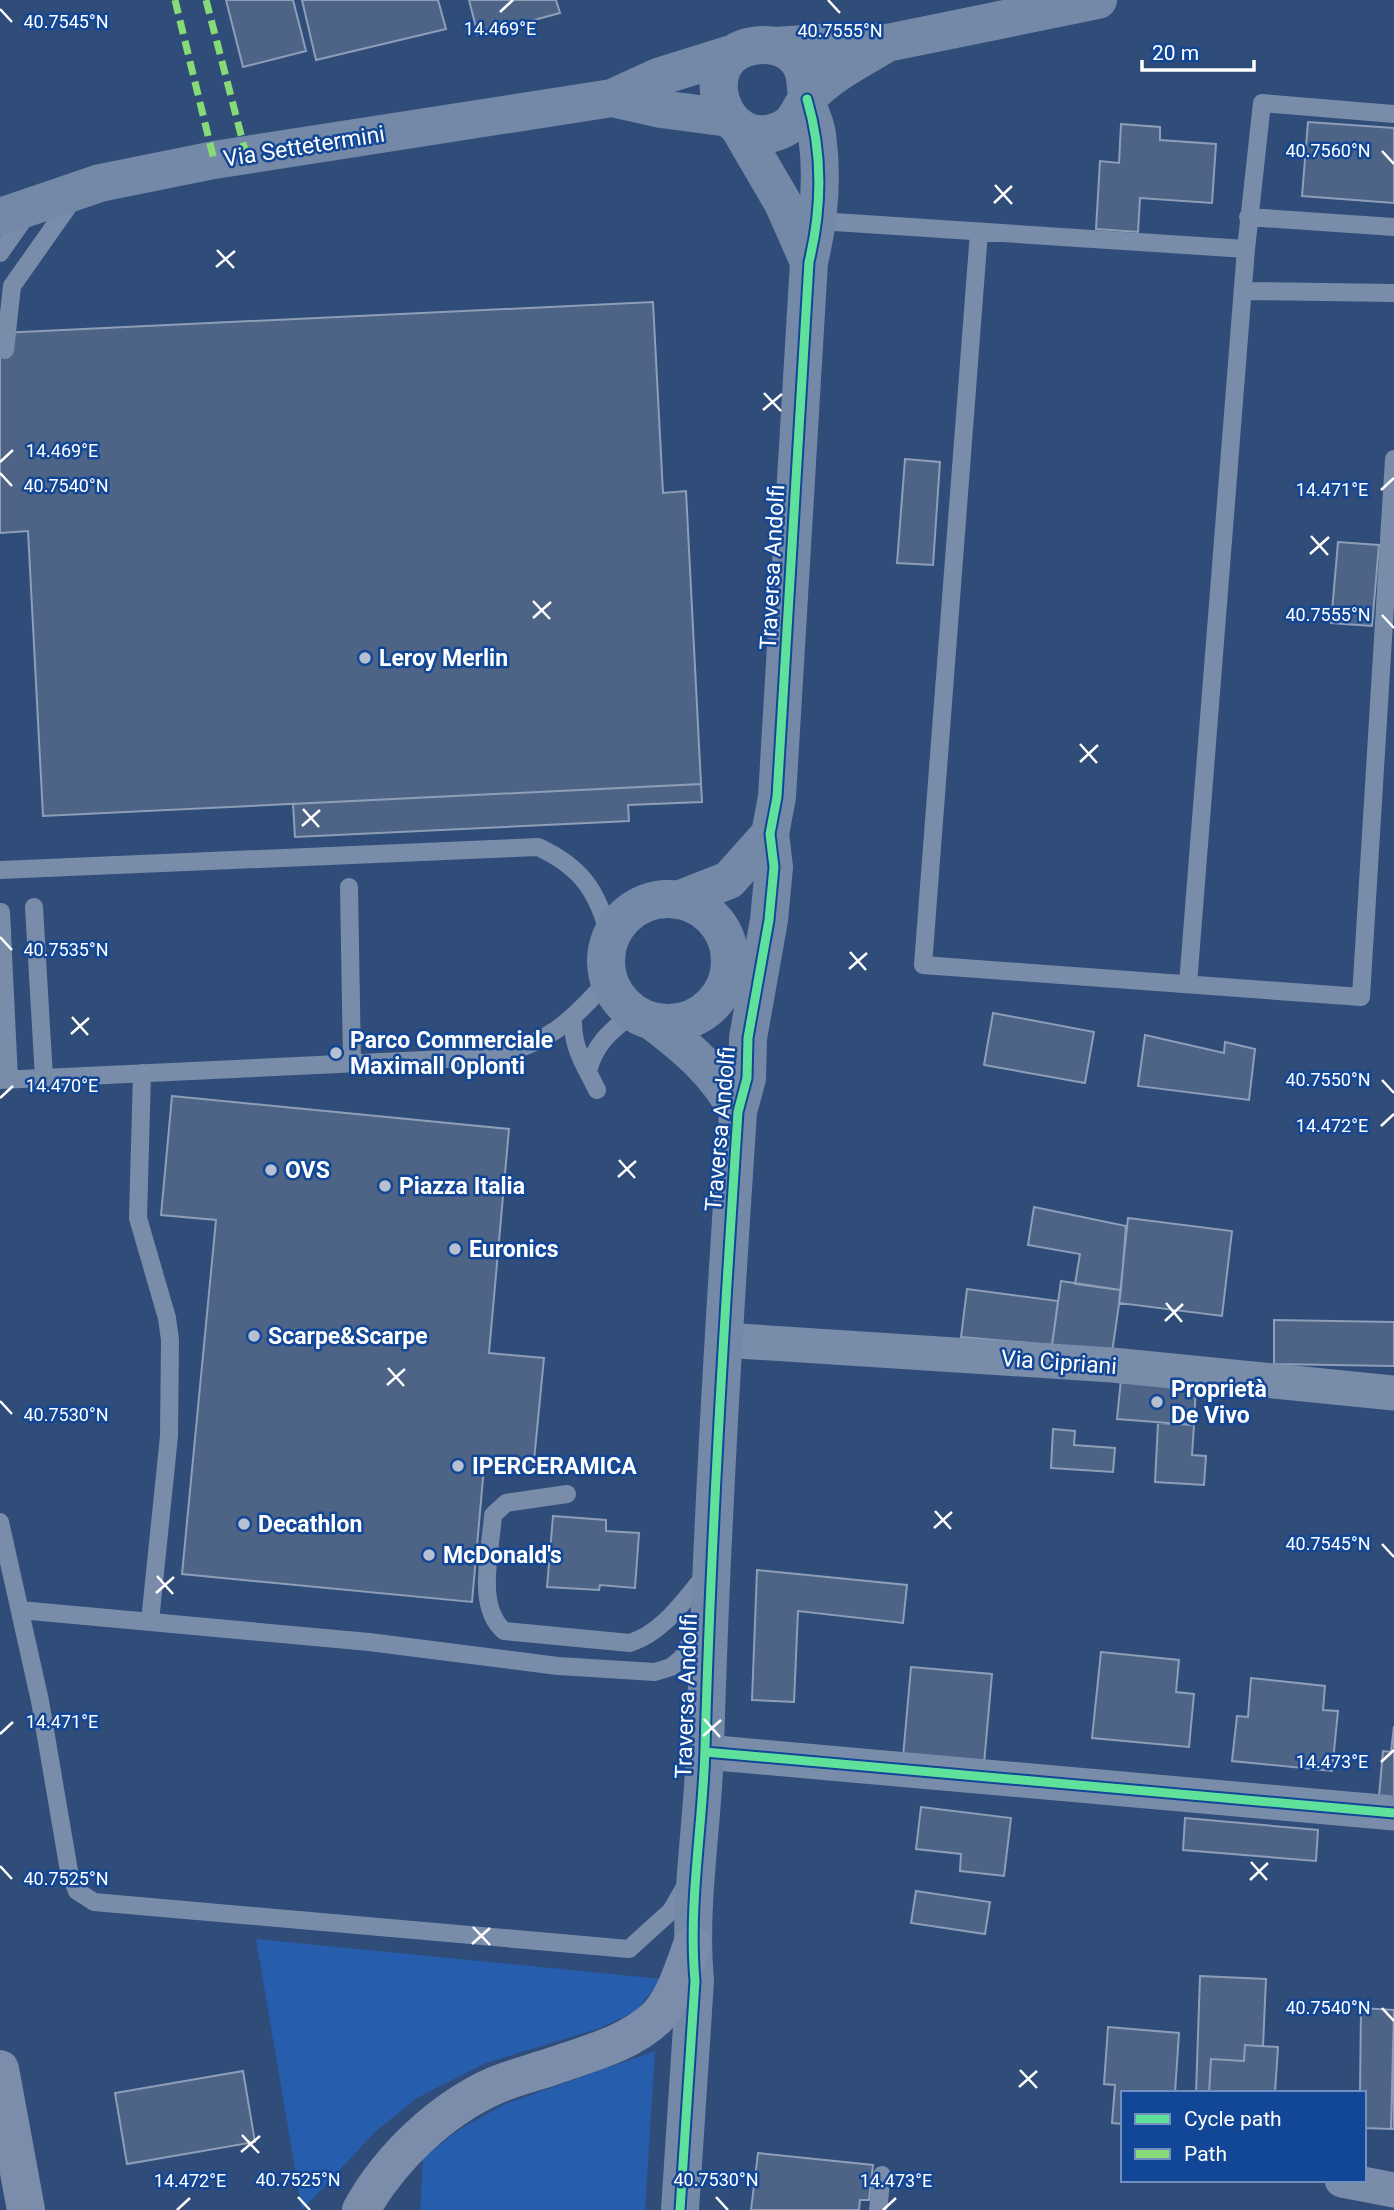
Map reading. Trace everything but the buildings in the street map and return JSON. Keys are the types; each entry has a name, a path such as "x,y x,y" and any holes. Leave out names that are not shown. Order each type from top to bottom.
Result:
{"highway":[{"path":"361,2210 388,2171 431,2125 459,2106 495,2085 606,2048 633,2034 657,2016 671,1996 692,1945"},
{"path":"0,2068 26,2210"}],"street":[{"path":"887,43 852,41 747,47 735,53 721,72 718,96 733,122 749,131 773,133 794,121 807,99 835,76 887,43 990,10 1098,0"},
{"path":"775,46 788,52 805,72 807,99"},
{"name":"Via Settetermini","path":"17,210 80,189 246,154 612,98 658,77 735,53"},
{"name":"Via Settetermini","path":"612,98 733,122"},
{"name":"Traversa Andolfi","path":"680,2210 695,1981 692,1945 695,1869 705,1752 709,1585 738,1112 747,1079 748,1038 769,920 774,867 770,834 777,797 809,262 819,221 817,134 807,99"},
{"name":"Traversa Andolfi","path":"733,122 783,202 809,262"},
{"path":"678,900 729,880 770,834"},
{"path":"728,978 728,945 715,920 692,904 678,900 657,900 638,907 622,920 610,938 606,958 609,979 618,998 643,1017 667,1024 696,1017 719,997 728,978 769,920"},
{"name":"Traversa Andolfi","path":"728,978 748,1038"},
{"name":"Traversa Andolfi","path":"643,1017 706,1064 738,1112"},
{"name":"Via Cipriani","path":"723,1340 1112,1365 1394,1393"},
{"path":"705,1752 1394,1813"},
{"path":"1352,2182 1394,2190"}],"lane":[{"path":"1188,984 1245,291 1248,218 1262,103 1394,114"},
{"path":"5,350 12,286 80,189"},
{"path":"0,253 17,210"},
{"path":"1248,218 1394,227"},
{"path":"819,221 1246,249"},
{"path":"979,232 923,965 1361,997 1394,458"},
{"path":"1245,291 1394,293"},
{"path":"0,870 538,847 565,859 590,886 604,913 610,938"},
{"path":"349,887 352,1063"},
{"path":"34,907 44,1077"},
{"path":"1,912 5,1079 488,1056 515,1051 541,1040 573,1019 609,979"},
{"path":"588,1071 593,1052 603,1038 643,1017"},
{"path":"573,1019 573,1040 578,1056 597,1090"},
{"path":"142,1073 138,1218 167,1318 170,1340 169,1436 150,1621"},
{"path":"567,1494 549,1499 513,1500 493,1515 487,1602 492,1622 504,1631 630,1643 645,1638 709,1585"},
{"path":"0,1522 20,1610 69,1871 77,1891 94,1902 629,1950 671,1911 695,1869"},
{"path":"20,1610 369,1642 558,1666 655,1672 671,1667 689,1648 709,1585"},
{"path":"878,2210 882,2175"}],"shaded area":[{"path":"256,1939 662,1979 635,2012 600,2028 486,2063 417,2098 376,2131 302,2210"},
{"path":"655,2051 645,2210 420,2210 423,2158 460,2129 505,2104"}],"marked path":[{"path":"175,0 214,160"},
{"path":"206,0 246,154"}],"cycle path":[{"path":"680,2210 695,1981 693,1923 704,1777 714,1509 738,1112 747,1078 748,1038 769,920 774,867 770,834 777,797 809,262 818,201 816,140 807,99"},
{"path":"705,1752 1394,1813"}],"place":[{"name":"Leroy Merlin","path":"365,658"},
{"name":"Parco Commerciale Maximall Oplonti","path":"336,1053"},
{"name":"OVS","path":"271,1170"},
{"name":"Piazza Italia","path":"385,1186"},
{"name":"Euronics","path":"455,1249"},
{"name":"Scarpe&Scarpe","path":"254,1336"},
{"name":"Proprietà De Vivo","path":"1157,1402"},
{"name":"IPERCERAMICA","path":"458,1466"},
{"name":"Decathlon","path":"244,1524"},
{"name":"McDonald's","path":"429,1555"}]}
